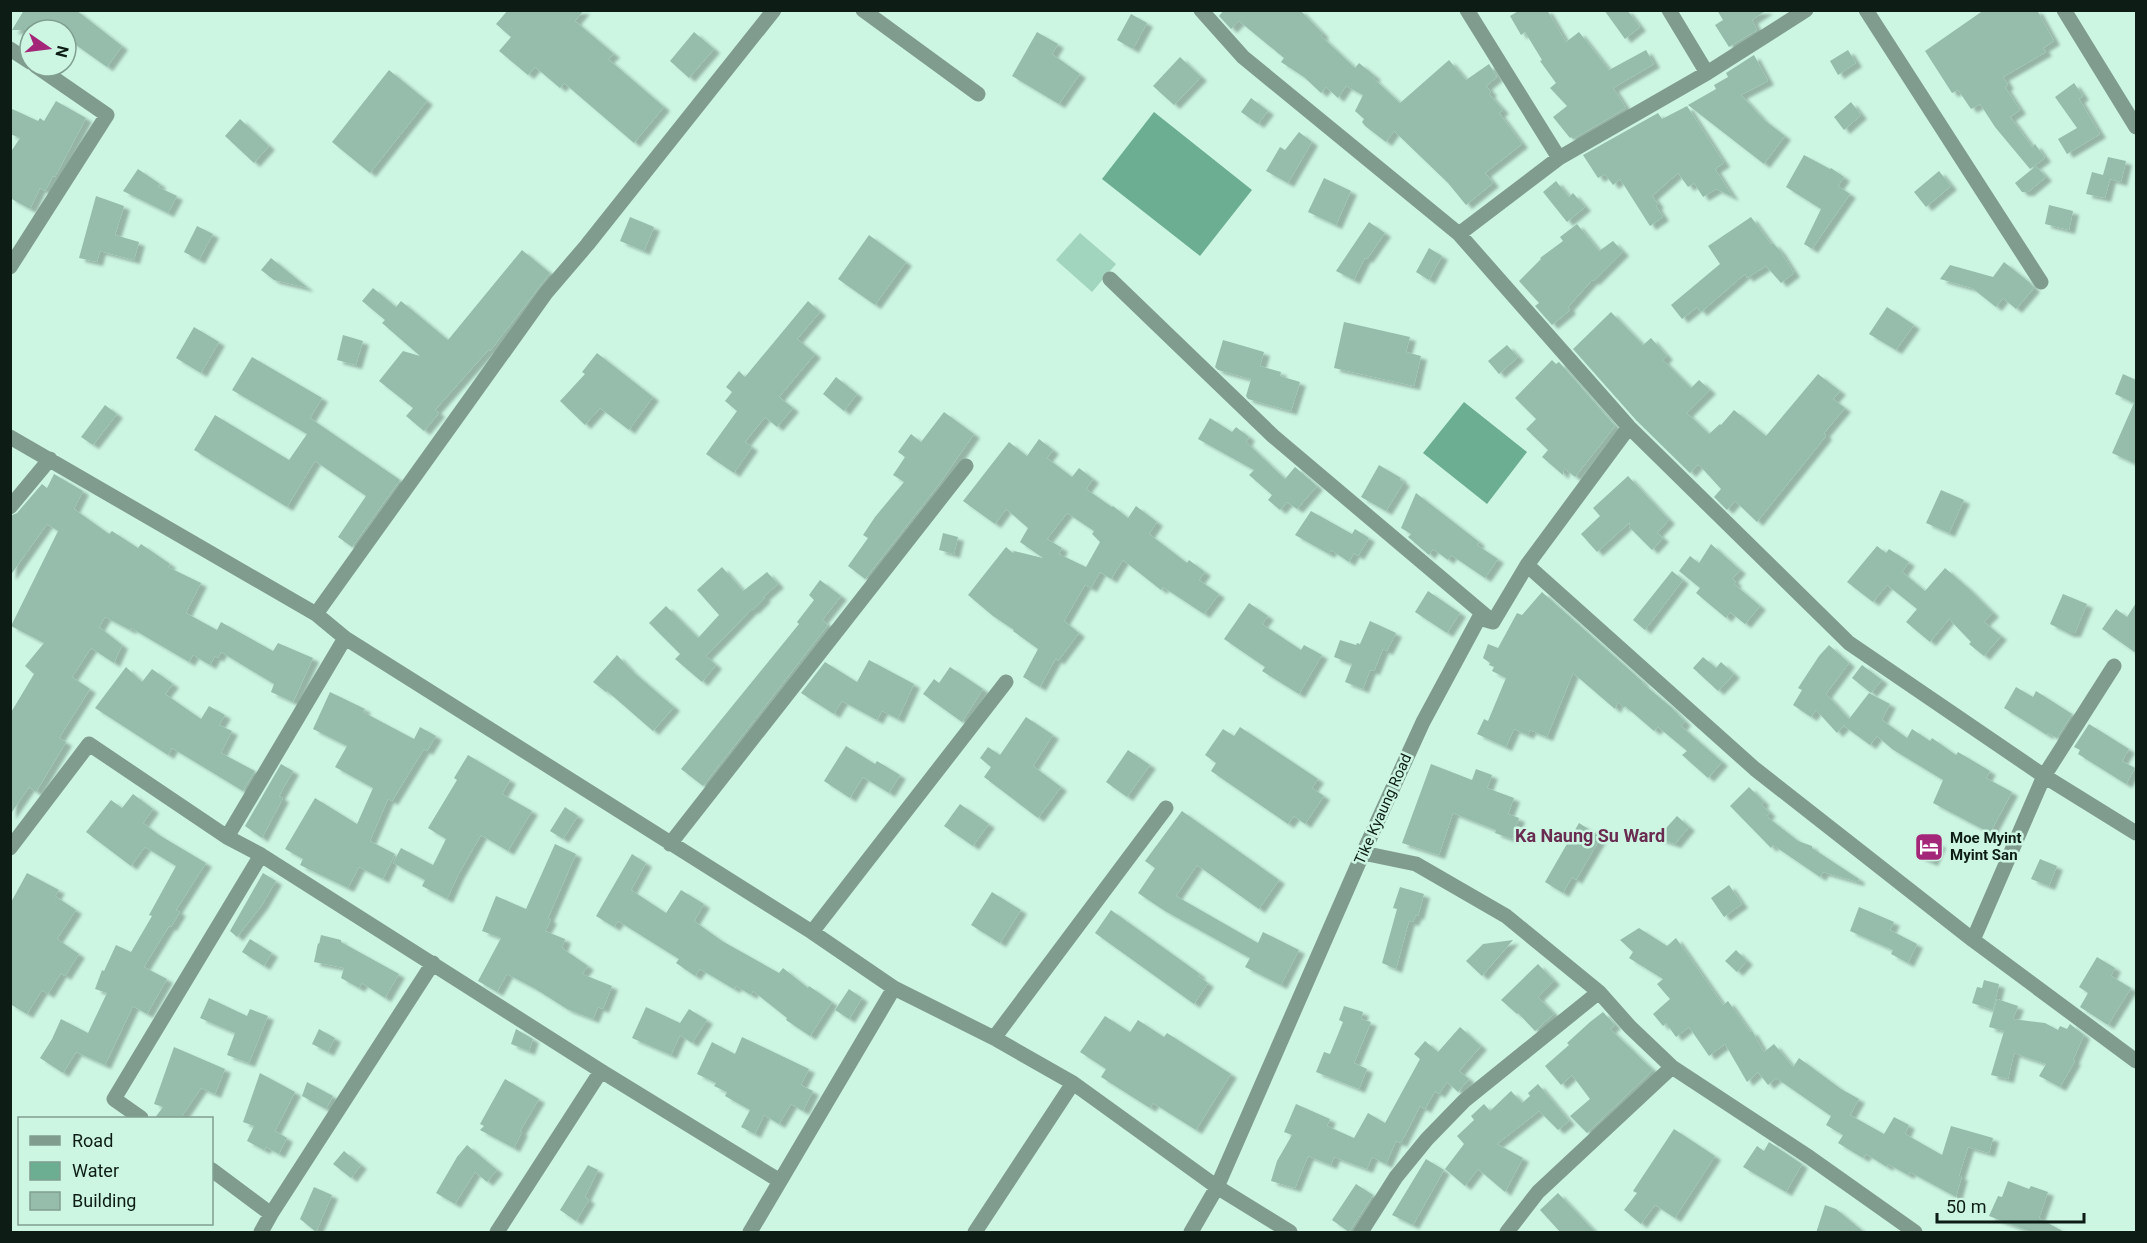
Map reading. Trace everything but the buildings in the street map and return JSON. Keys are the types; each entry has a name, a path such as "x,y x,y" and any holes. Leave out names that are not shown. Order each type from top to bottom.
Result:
{"street":[{"path":"316,614 546,293 587,245 774,10"},
{"path":"863,10 978,94"},
{"path":"1201,10 1243,57 1459,234 1629,427 1849,643 2044,776 2136,832"},
{"path":"1467,10 1559,158"},
{"path":"1669,10 1707,73"},
{"path":"1459,234 1559,158 1707,73 1806,10"},
{"path":"1866,10 2041,282"},
{"path":"2064,10 2136,127"},
{"path":"10,267 107,115 53,78"},
{"path":"1110,279 1274,436 1492,622 1527,565 1629,427"},
{"path":"10,437 316,614 345,638 812,932 894,988 994,1038 1073,1083 1217,1187 1290,1233"},
{"path":"10,507 50,459"},
{"path":"670,844 966,466"},
{"path":"1527,565 1755,769 1973,940 2136,1061"},
{"name":"Tike Kyaung Road","path":"1191,1233 1217,1187 1423,722 1479,618 1492,622"},
{"path":"227,837 345,638"},
{"path":"1973,940 2044,776 2114,666"},
{"path":"812,932 1006,682"},
{"path":"10,848 88,744 227,837 261,855 601,1071 780,1181"},
{"path":"994,1038 1166,808"},
{"path":"1363,853 1416,864 1506,916 1599,992 1630,1028 1672,1067 1809,1157 1915,1233"},
{"path":"138,1117 114,1099 261,855"},
{"path":"261,1233 433,963"},
{"path":"750,1233 894,988"},
{"path":"1361,1233 1396,1177 1456,1108 1599,992"},
{"path":"1507,1233 1538,1192 1672,1067"},
{"path":"497,1233 601,1071"},
{"path":"975,1233 1073,1083"},
{"path":"213,1171 272,1214"}],"shaded area":[{"path":"1080,233 1116,264 1092,292 1056,260"}],"water":[{"path":"1154,112 1252,190 1200,256 1102,179"},
{"path":"1464,402 1527,452 1487,504 1423,453"}],"place":[{"name":"Moe Myint Myint San","path":"1929,847"}],"district":[{"name":"Ka Naung Su Ward","path":"1590,835"}]}
